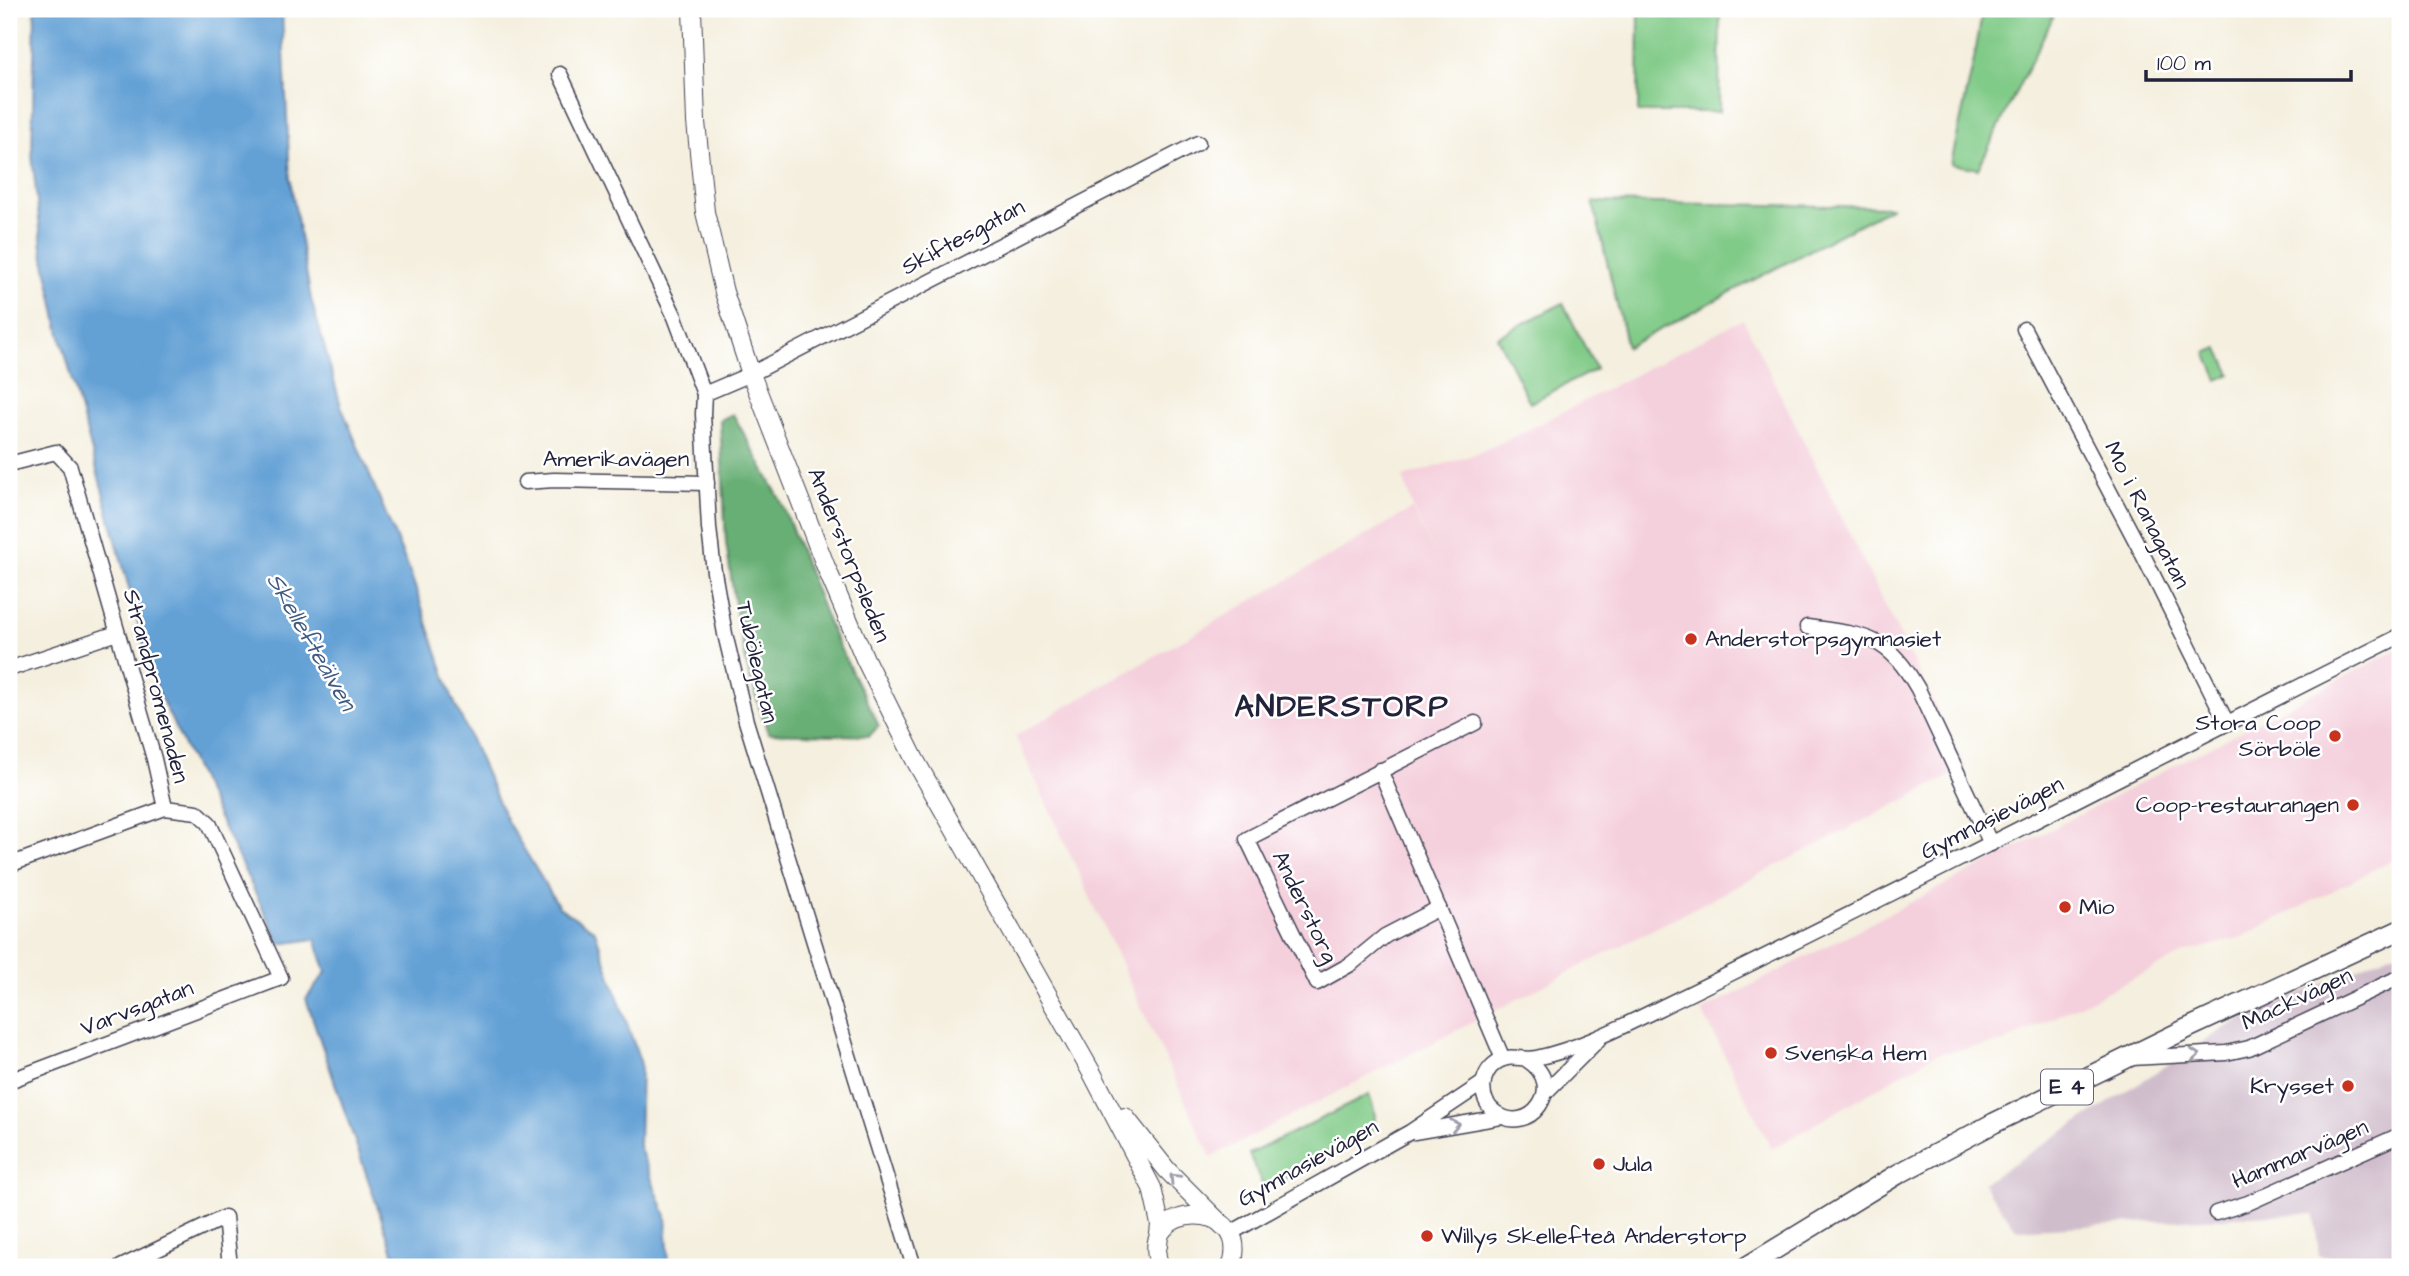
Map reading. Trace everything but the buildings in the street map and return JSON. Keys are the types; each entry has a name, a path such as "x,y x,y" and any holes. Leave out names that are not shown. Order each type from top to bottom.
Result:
{"highway":[{"name":"E 4","path":"1746,1267 1898,1174 1994,1122 2400,930"}],"main road":[{"name":"Anderstorpsleden","path":"692,9 696,122 705,212 723,292 751,374 865,659 915,760 1094,1075 1152,1188 1160,1224 1158,1267"},
{"name":"Anderstorpsleden","path":"1094,1075 1167,1170 1226,1230"},
{"path":"1158,1246 1165,1228 1175,1220 1185,1215 1208,1216 1226,1230 1234,1252 1231,1267"}],"street":[{"name":"Tubölegatan","path":"560,74 675,317 704,394 714,572 725,634 746,721 914,1267"},
{"name":"Skiftesgatan","path":"704,394 751,374 1198,143"},
{"name":"Mo i Ranagatan","path":"2024,329 2136,539 2227,723"},
{"name":"Strandpromenaden","path":"9,464 56,452 70,467 154,759 165,808 197,812 209,823 281,978"},
{"name":"Amerikavägen","path":"525,482 554,480 707,483"},
{"path":"1807,627 1852,633 1871,639 1890,650 1904,666 1918,689 1991,844"},
{"path":"9,669 117,633"},
{"name":"Gymnasievägen","path":"1527,1059 1553,1054 1601,1037 1867,908 2400,636"},
{"name":"Anderstorg","path":"1438,908 1385,936 1351,964 1317,983 1247,839 1475,723"},
{"path":"1380,770 1503,1059"},
{"path":"9,865 165,808"},
{"name":"Mackvägen","path":"2126,1059 2226,1053 2249,1048 2400,977"},
{"name":"Varvsgatan","path":"9,1081 281,978"},
{"name":"Gymnasievägen","path":"1545,1093 1601,1037"},
{"path":"1503,1059 1527,1059 1544,1077 1545,1093 1538,1108 1525,1118 1509,1119 1501,1116 1488,1106 1483,1083 1490,1068 1503,1059"},
{"name":"Gymnasievägen","path":"1226,1230 1410,1132 1483,1083"},
{"name":"Gymnasievägen","path":"1410,1132 1501,1116"},
{"name":"Hammarvägen","path":"2216,1213 2248,1203 2400,1135"},
{"path":"121,1267 225,1217 229,1267"}],"shaded area":[{"path":"1743,319 1966,768 1211,1157 1015,736 1412,509 1446,574 1413,509 1403,477 1476,454 1522,433"},
{"path":"2400,648 2400,856 2242,937 2187,952 2004,1042 1936,1054 1772,1149 1702,1011"},
{"path":"2400,950 2400,1267 2394,1267 2393,1256 2319,1256 2314,1214 2017,1230 1983,1183 2233,1023"}],"green space":[{"path":"1639,9 1720,9 1719,112 1638,112"},
{"path":"1983,9 2057,9 1978,169 1951,164"},
{"path":"1593,202 1892,207 1627,347"},
{"path":"1563,303 1596,369 1530,403 1497,337"},
{"path":"2218,348 2231,374 2218,380 2206,353"},
{"path":"733,414 781,501 832,632 879,726 869,736 768,733 749,675 726,543 720,420"},
{"path":"1369,1095 1375,1119 1364,1141 1264,1188 1249,1154"}],"water":[{"name":"Skellefteälven","path":"35,9 282,9 290,179 311,299 341,406 410,572 453,699 507,821 559,907 595,931 641,1064 639,1146 666,1216 669,1267 393,1267 394,1255 306,999 326,972 315,939 280,944 156,688 60,334 42,248 32,155"}],"place":[{"name":"Anderstorpsgymnasiet","path":"1691,639"},
{"name":"Stora Coop Sörböle","path":"2335,736"},
{"name":"Coop-restaurangen","path":"2353,805"},
{"name":"Mio","path":"2065,907"},
{"name":"Svenska Hem","path":"1771,1053"},
{"name":"Krysset","path":"2348,1086"},
{"name":"Jula","path":"1599,1164"},
{"name":"Willys Skellefteå Anderstorp","path":"1427,1236"}],"district":[{"name":"ANDERSTORP","path":"1342,707"}]}
